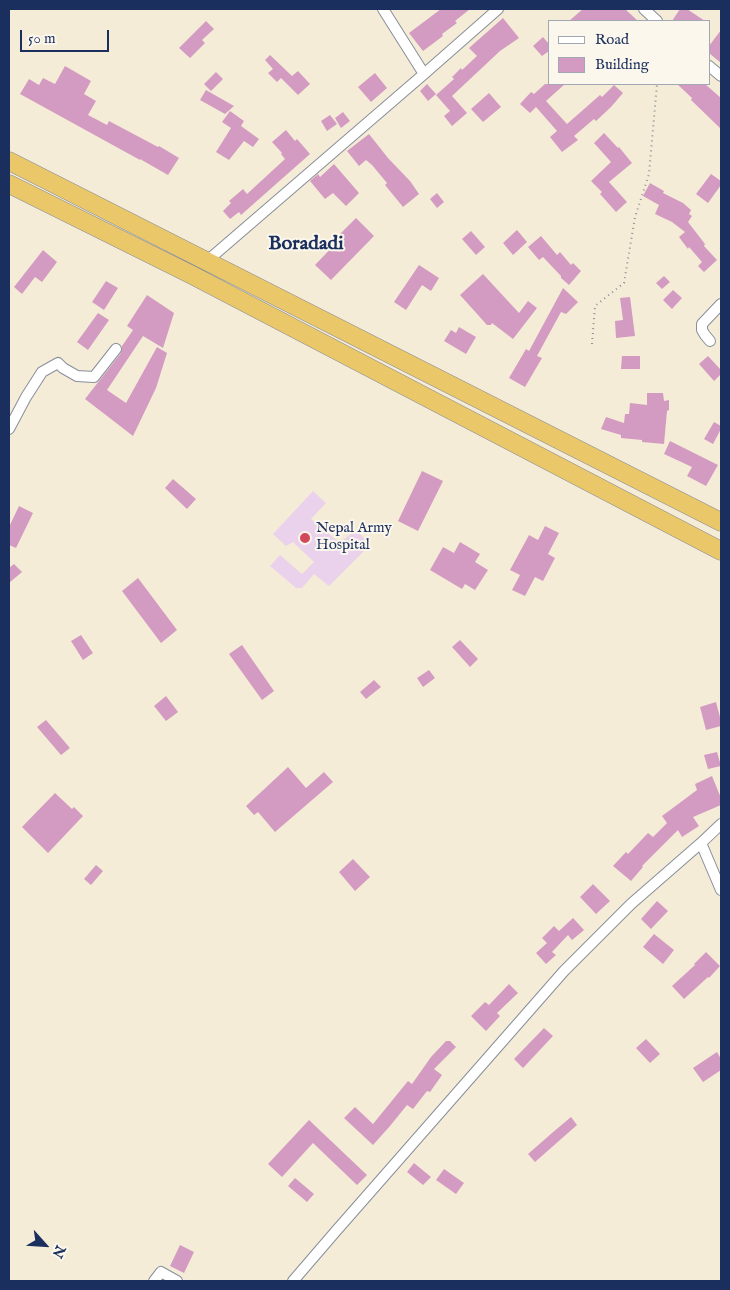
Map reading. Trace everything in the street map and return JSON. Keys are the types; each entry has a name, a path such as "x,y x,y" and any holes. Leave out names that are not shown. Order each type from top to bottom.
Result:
{"highway":[{"path":"9,162 721,522"},
{"path":"9,184 192,275 721,551"}],"street":[{"path":"383,9 424,74"},
{"path":"207,262 498,9"},
{"path":"644,9 656,20"},
{"path":"710,67 721,76"},
{"path":"710,341 702,330 702,324 721,304"},
{"path":"9,430 42,372 58,363 77,376 94,377 116,349"},
{"path":"293,1281 564,971 631,904 721,824"},
{"path":"701,843 721,890"},
{"path":"154,1281 161,1272 177,1281"}],"path":[{"path":"592,344 595,306 624,283 635,217 649,174 657,85"}],"shaded area":[{"name":"Nepal Army Hospital","path":"313,491 326,503 311,519 340,543 355,530 371,544 329,586 314,574 302,588 296,588 270,566 280,555 302,574 314,562 293,542 286,546 273,534"}],"building":[{"path":"441,9 470,9 455,21 457,23 442,34 443,36 423,51 409,33"},
{"path":"583,9 625,9 637,20 570,20"},
{"path":"680,9 687,9 704,20 673,20"},
{"path":"503,18 519,38 500,51 452,96 467,113 452,126 444,116 450,111 436,95 454,79 452,77 461,68 462,70 477,56 469,48"},
{"path":"206,21 214,29 202,40 205,43 190,58 179,48"},
{"path":"721,30 721,63 710,54 710,45"},
{"path":"543,37 548,43 548,52 542,56 533,46"},
{"path":"270,55 292,76 298,71 310,84 298,95 281,78 277,82 268,73 273,69 265,60"},
{"path":"65,66 91,81 84,94 96,101 88,115 107,125 109,121 179,158 168,175 20,94 29,79 39,85 43,78 55,84"},
{"path":"216,72 223,79 211,91 204,84"},
{"path":"375,73 387,88 371,102 358,87"},
{"path":"427,84 436,94 428,101 420,91"},
{"path":"545,84 564,85 546,101 567,124 600,95 602,97 614,85 623,93 596,121 594,119 574,136 578,140 562,152 550,137 557,131 536,107 530,113 520,104 531,92 534,94"},
{"path":"678,85 706,85 721,98 721,129 691,100 692,98"},
{"path":"206,90 234,106 225,114 200,100"},
{"path":"489,93 501,107 483,122 471,109"},
{"path":"230,111 244,121 241,126 259,139 253,147 244,141 229,160 216,152 231,128 222,122"},
{"path":"343,112 350,121 341,128 335,118"},
{"path":"330,115 337,124 327,131 321,121"},
{"path":"286,130 310,154 241,215 239,212 230,219 223,211 231,203 229,201 243,189 247,194 285,159 272,142"},
{"path":"604,133 632,163 609,182 627,202 616,212 600,194 602,192 591,181 611,162 594,143"},
{"path":"369,134 419,194 403,207 372,165 366,160 359,166 347,151"},
{"path":"334,164 359,193 346,206 333,193 325,199 310,181 318,174 320,177"},
{"path":"711,174 721,181 721,185 708,203 696,194"},
{"path":"650,183 691,210 689,214 692,216 688,222 705,244 704,246 717,260 704,272 698,266 702,262 689,247 688,249 679,237 685,232 672,222 655,214 659,205 643,196"},
{"path":"437,193 444,202 437,208 430,199"},
{"path":"356,218 374,236 331,280 315,265 341,238 339,235"},
{"path":"517,230 527,242 513,255 503,243"},
{"path":"471,231 485,247 476,255 462,239"},
{"path":"541,236 557,255 560,252 571,265 573,263 581,271 569,285 543,257 539,260 528,247"},
{"path":"43,250 57,262 42,282 35,277 22,294 14,287"},
{"path":"419,265 439,278 431,291 422,285 406,310 394,302"},
{"path":"483,274 519,313 528,301 537,308 513,339 492,323 487,325 460,295"},
{"path":"664,276 670,282 662,289 656,283"},
{"path":"106,281 118,288 104,310 92,302"},
{"path":"563,288 578,302 566,314 561,312 537,356 542,358 525,387 509,378 526,349 529,351"},
{"path":"673,290 682,298 672,309 663,300"},
{"path":"147,295 174,313 163,348 143,336 107,390 126,403 157,347 167,353 156,388 133,436 85,399 121,353 122,346 133,330 127,326"},
{"path":"630,297 635,336 616,338 615,321 623,320 620,298"},
{"path":"98,313 109,320 88,350 77,342"},
{"path":"459,327 476,337 466,354 444,341 451,330 456,333"},
{"path":"622,356 640,356 640,369 621,369"},
{"path":"708,356 721,370 721,374 714,381 699,364"},
{"path":"647,393 663,393 664,401 669,400 664,444 621,438 621,435 601,429 606,417 624,423 625,414 629,414 630,403 647,405"},
{"path":"714,422 721,426 721,429 713,444 704,439"},
{"path":"670,441 718,465 706,486 687,476 692,467 664,454"},
{"path":"422,471 443,481 418,531 398,521"},
{"path":"173,479 196,499 187,509 165,488"},
{"path":"19,506 33,513 16,548 9,545 9,527"},
{"path":"545,526 559,533 548,554 555,558 543,581 535,577 525,596 512,590 520,575 510,570 529,535 538,540"},
{"path":"460,542 480,554 475,562 488,570 475,590 465,584 462,589 430,570 443,547 454,553"},
{"path":"14,564 22,572 9,583 9,568"},
{"path":"138,578 177,630 161,643 122,591"},
{"path":"81,635 93,653 83,660 71,641"},
{"path":"460,640 478,659 470,667 452,647"},
{"path":"242,645 274,691 262,700 229,654"},
{"path":"429,670 435,678 423,687 417,678"},
{"path":"374,680 381,687 366,699 360,692"},
{"path":"166,696 178,712 166,721 154,706"},
{"path":"716,702 721,726 706,730 700,707"},
{"path":"46,720 70,748 61,755 37,727"},
{"path":"717,752 721,766 708,769 704,755"},
{"path":"288,767 306,788 324,772 333,782 275,832 258,812 254,815 246,806"},
{"path":"712,776 721,798 721,805 693,817 699,826 682,837 678,830 642,866 631,881 613,866 626,852 628,854 648,833 653,837 667,823 662,816 697,790 695,784"},
{"path":"55,793 72,809 74,807 83,816 48,853 22,827"},
{"path":"353,859 370,877 355,891 339,872"},
{"path":"96,865 103,871 91,885 84,879"},
{"path":"593,884 610,901 596,914 580,897"},
{"path":"657,901 668,911 651,929 641,919"},
{"path":"573,918 584,930 572,940 568,935 552,952 556,955 546,964 536,953 547,943 542,938 554,926 559,931"},
{"path":"654,934 674,950 663,964 643,947"},
{"path":"706,952 720,966 684,999 672,986"},
{"path":"509,984 518,993 497,1013 500,1016 486,1031 471,1016 485,1002 489,1005"},
{"path":"544,1028 553,1036 523,1068 514,1059"},
{"path":"646,1039 660,1054 650,1063 636,1048"},
{"path":"446,1041 450,1041 456,1047 434,1069 442,1075 430,1092 427,1091 413,1109 407,1105 373,1145 344,1118 355,1107 373,1124 408,1081 412,1084 431,1057"},
{"path":"717,1052 721,1059 721,1070 703,1082 693,1068"},
{"path":"571,1117 577,1125 535,1162 528,1154"},
{"path":"309,1120 367,1175 357,1185 313,1143 282,1177 268,1164"},
{"path":"414,1163 431,1177 423,1185 407,1172"},
{"path":"444,1169 464,1183 456,1194 436,1180"},
{"path":"295,1178 314,1194 307,1202 288,1186"},
{"path":"180,1245 194,1252 184,1273 170,1266"}],"place":[{"name":"Nepal Army Hospital","path":"305,538"}],"district":[{"name":"Boradadi","path":"306,245"}]}
